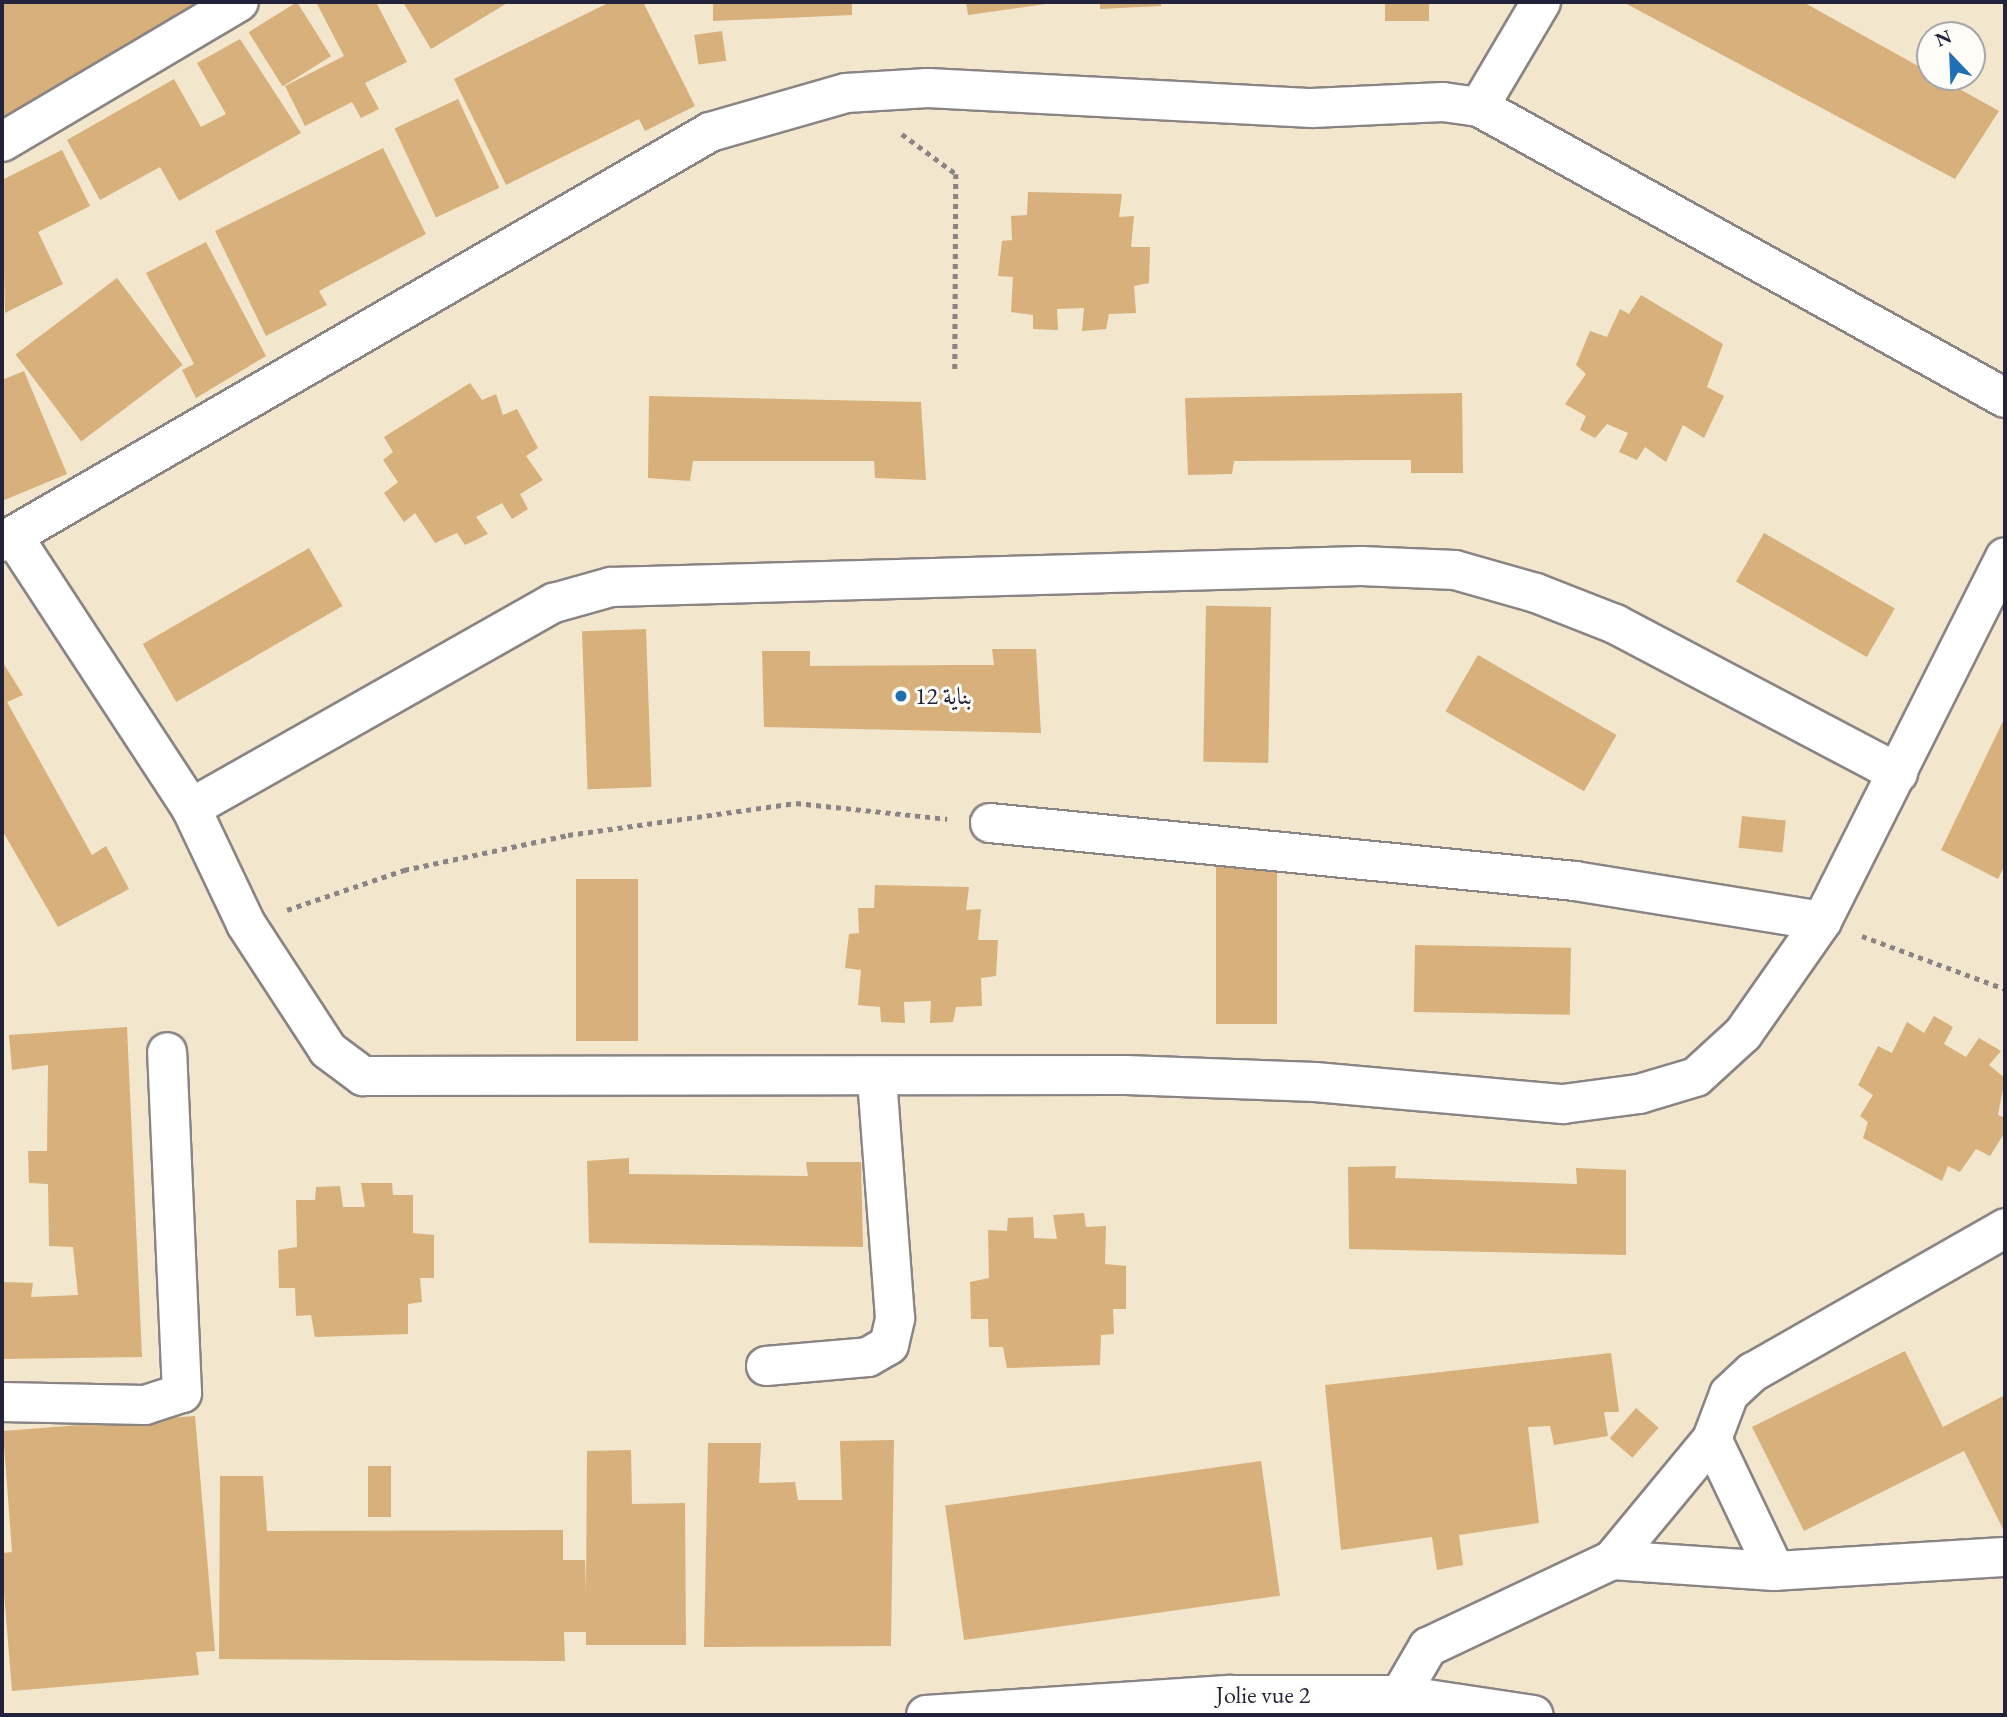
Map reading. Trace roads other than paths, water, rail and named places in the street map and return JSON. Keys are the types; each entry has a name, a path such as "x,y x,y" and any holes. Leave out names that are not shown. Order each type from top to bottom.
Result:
{"street":[{"path":"2,142 239,2"},
{"path":"1479,107 1541,2"},
{"path":"2005,398 1479,107 1443,102 1312,108 928,88 846,93 710,132 7,539 191,808 246,924 328,1050 363,1076 877,1077 1315,1082 1563,1104 1639,1094 1696,1077 1743,1034 1822,921 2005,557"},
{"path":"191,808 554,603 611,587 1348,567 1455,570 1536,593 1615,624 1898,773"},
{"path":"990,823 1575,881 1822,921"},
{"path":"2,1402 145,1405 182,1393 167,1052"},
{"path":"766,1366 868,1357 889,1345 895,1318 877,1077"},
{"path":"1400,1705 1428,1647 1612,1560 1712,1440 1729,1394 1753,1371 2005,1228"},
{"path":"1712,1440 1774,1571"},
{"path":"1612,1560 1774,1571 2005,1557"},
{"name":"Jolie vue 2","path":"926,1715 1157,1706 1400,1705 1534,1715"}],"place":[{"name":"بناية 12","path":"901,696"}]}
